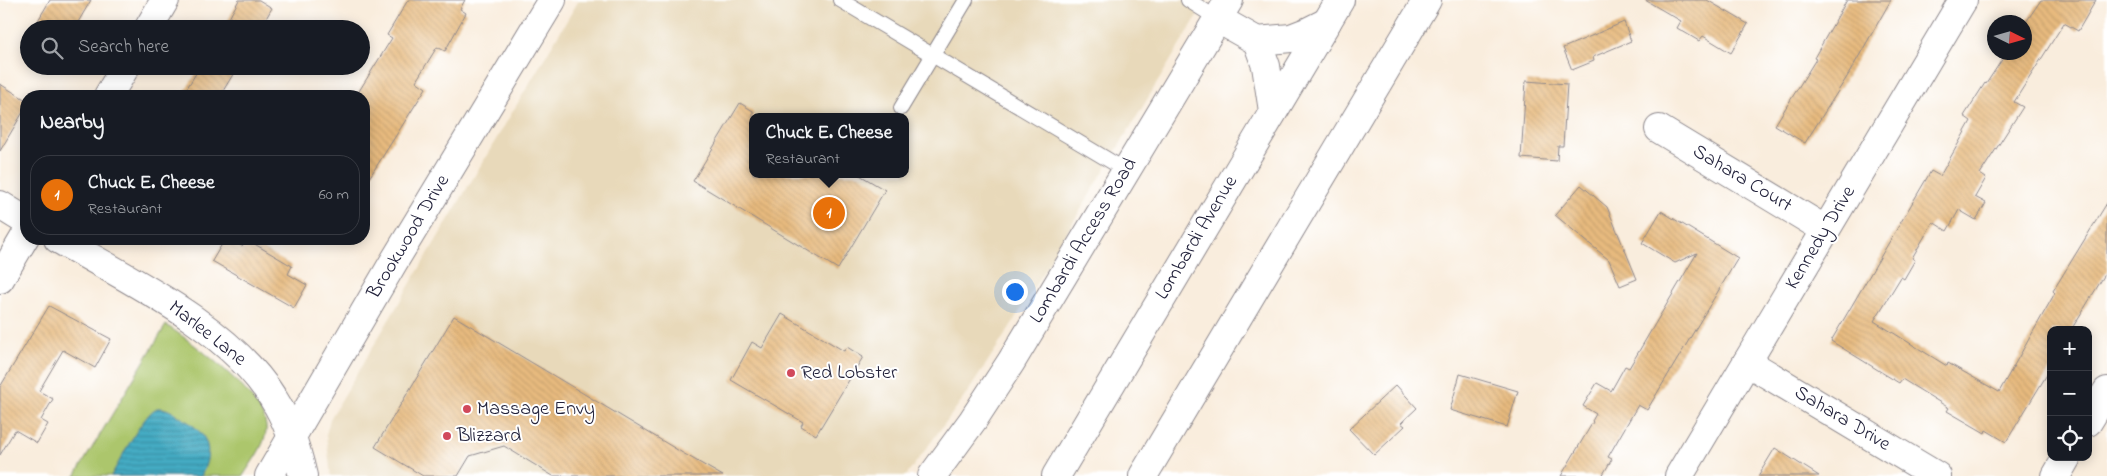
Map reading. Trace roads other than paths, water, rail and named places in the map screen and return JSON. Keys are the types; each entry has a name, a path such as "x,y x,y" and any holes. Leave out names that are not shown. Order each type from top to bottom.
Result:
{"street":[{"path":"153,20 165,0"},
{"name":"Brookwood Drive","path":"269,476 393,263 552,0"},
{"path":"1143,476 1427,0"},
{"name":"Kennedy Drive","path":"1679,476 1963,0"},
{"path":"1224,10 1257,41 1266,66 1273,111"},
{"name":"Lombardi Access Road","path":"932,476 998,382 1224,10"},
{"path":"1257,41 1291,38 1310,31 1334,11"},
{"name":"Lombardi Avenue","path":"1056,476 1334,11"},
{"path":"112,90 121,75"},
{"name":"Sahara Court","path":"1658,129 1826,230"},
{"path":"0,205 20,217"},
{"path":"0,279 20,245"},
{"name":"Marlee Lane","path":"68,245 186,313 248,365 274,399 292,439 303,476"},
{"name":"Sahara Drive","path":"1747,362 1937,476"},
{"path":"2092,416 2107,391"},
{"path":"2056,476 2065,461"}],"lane":[{"path":"840,0 1127,170"},
{"path":"901,108 966,0"},
{"path":"1188,0 1224,10"}],"water":[{"path":"157,408 164,408 173,412 191,424 203,436 208,449 201,476 111,476 145,419"}],"place":[{"name":"Chuck E. Cheese","path":"829,213"},
{"name":"Red Lobster","path":"791,373"},
{"name":"Massage Envy","path":"467,409"},
{"name":"Blizzard","path":"447,436"}]}
